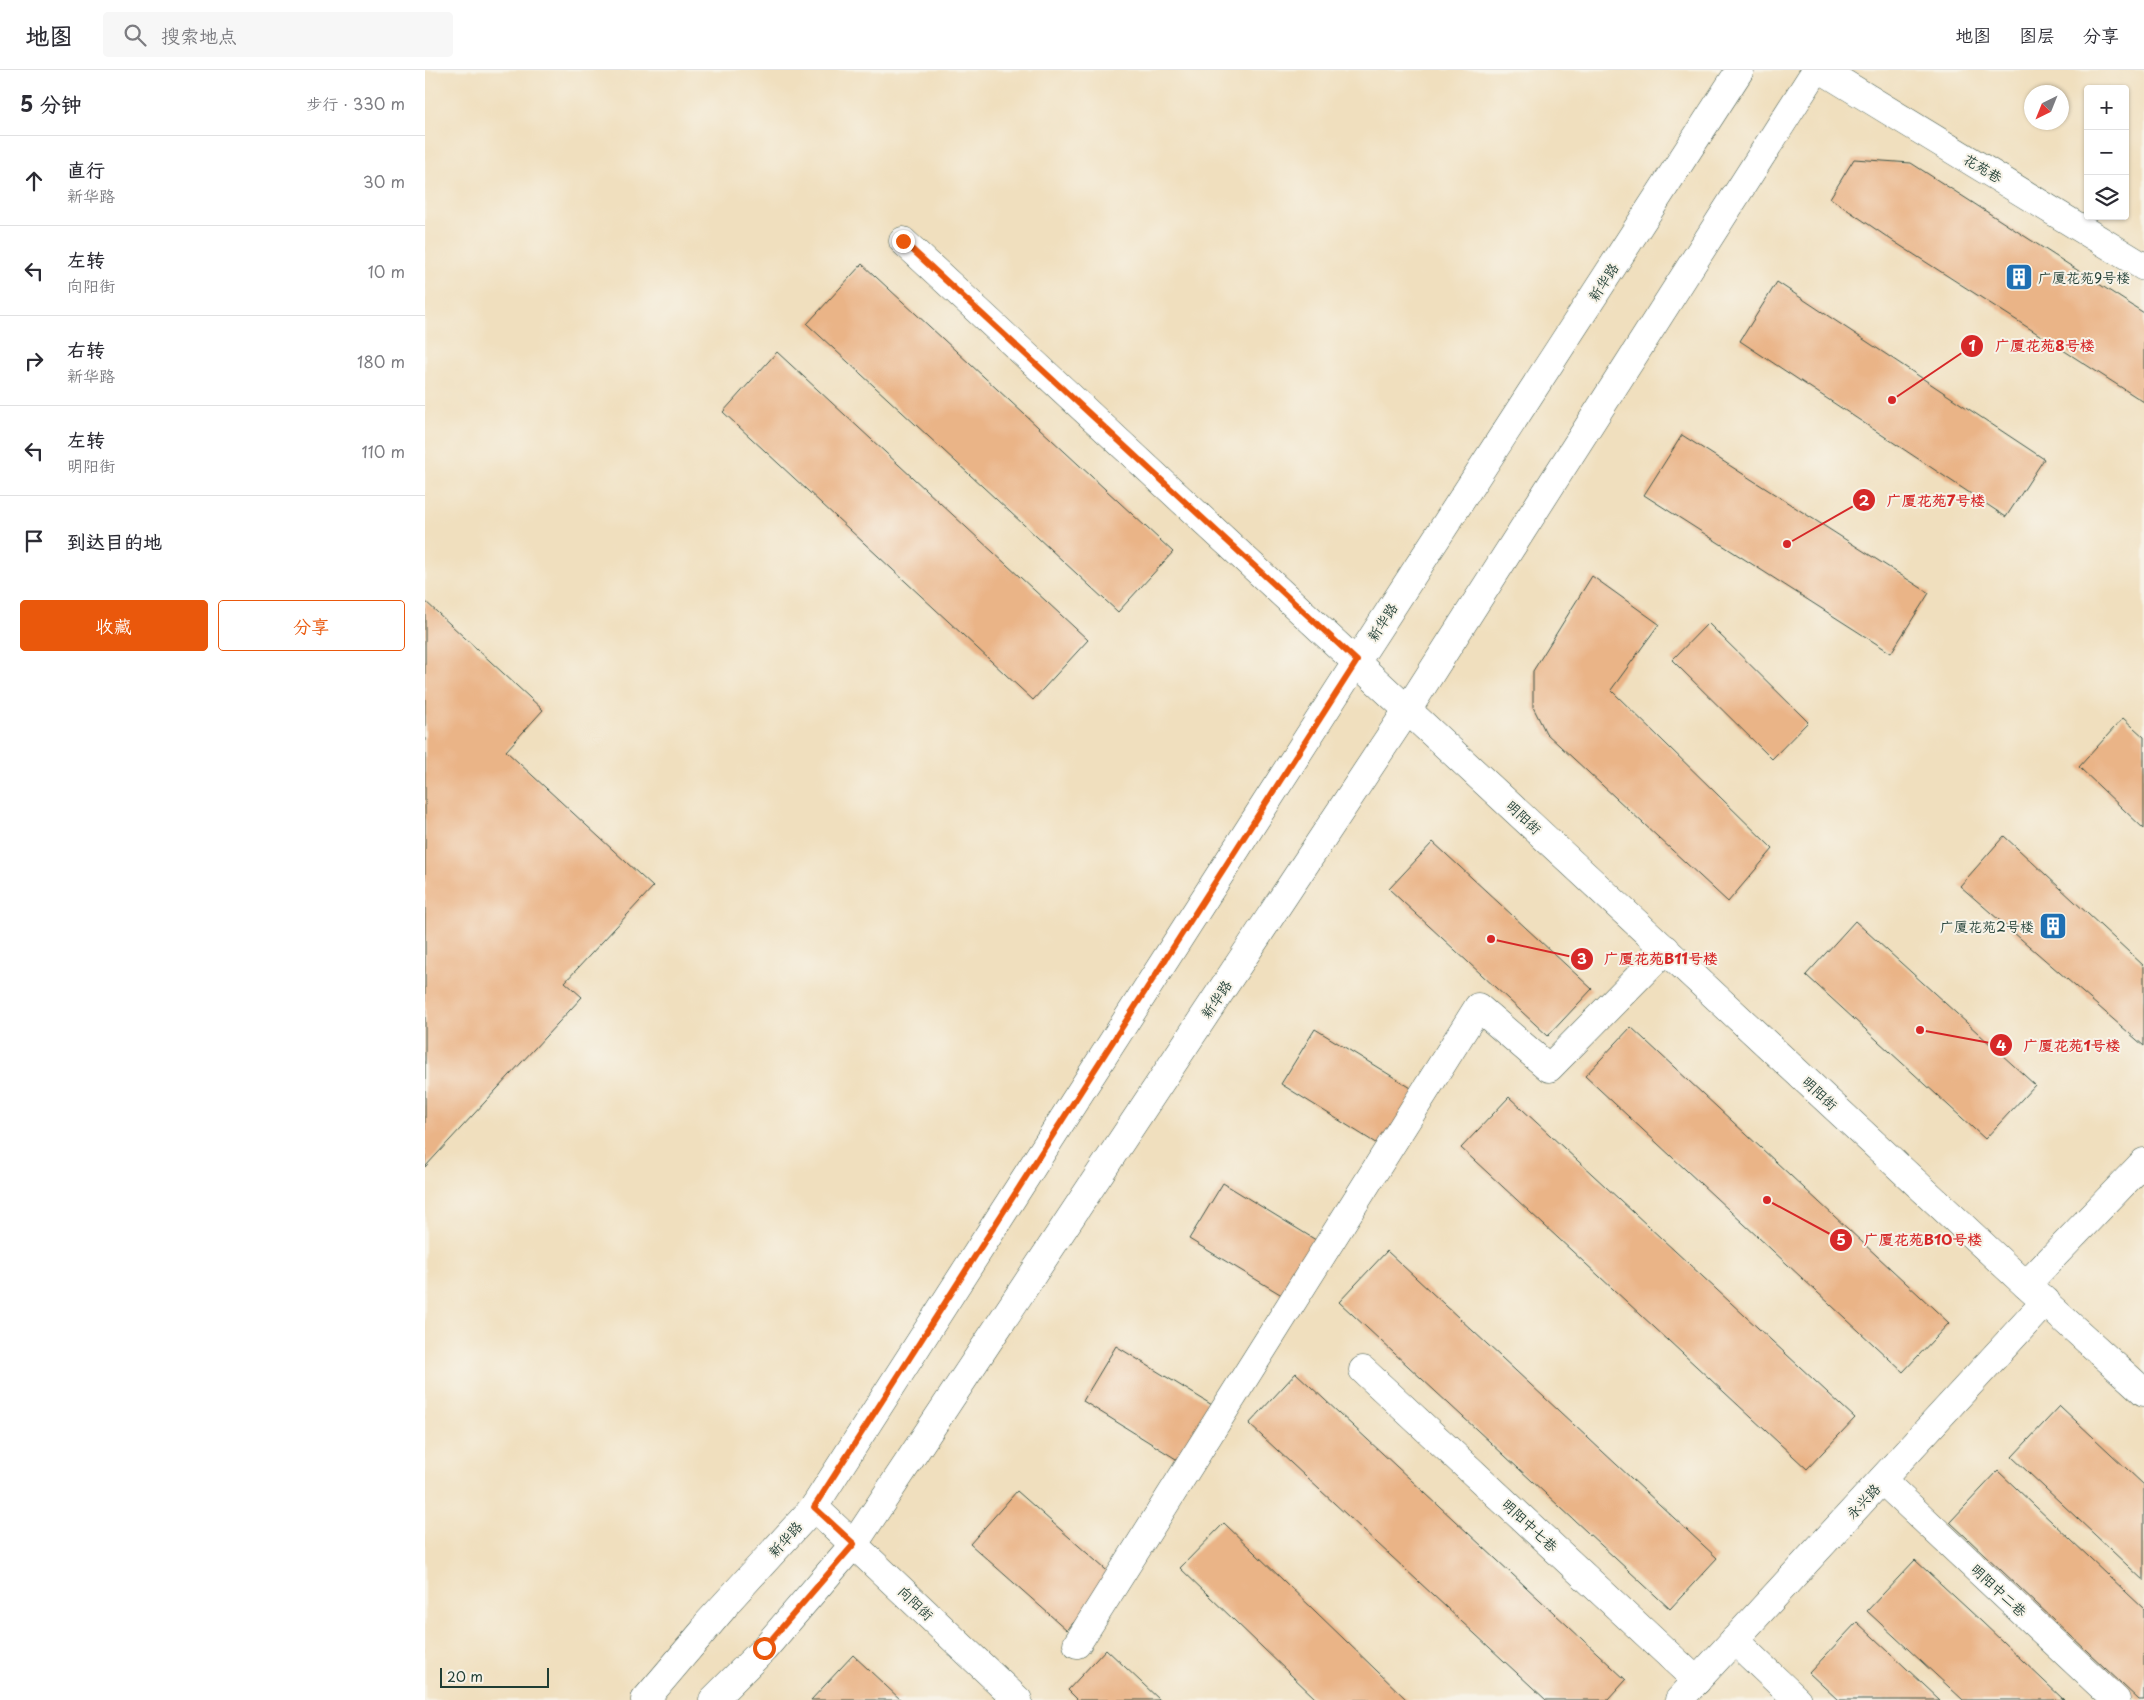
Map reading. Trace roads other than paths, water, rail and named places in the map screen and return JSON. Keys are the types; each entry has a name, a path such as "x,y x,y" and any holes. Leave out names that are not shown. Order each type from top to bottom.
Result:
{"street":[{"name":"新华路","path":"631,1700 723,1607 814,1507 1357,661 1740,70"},
{"name":"新华路","path":"713,1700 764,1648 854,1544 1408,709 1816,70"},
{"name":"花苑巷","path":"1822,70 2144,267"},
{"name":"明阳街","path":"903,241 2144,1392"},
{"path":"1077,1644 1478,1007 1549,1068 1666,949"},
{"name":"永兴路","path":"1688,1690 1882,1480 2144,1162"},
{"name":"明阳中七巷","path":"1363,1370 1688,1690"},
{"name":"明阳中二巷","path":"1882,1480 2116,1700"},
{"name":"向阳街","path":"814,1507 1018,1700"},
{"path":"645,1700 723,1607"},
{"path":"1734,1640 1797,1700"}],"place":[{"name":"广厦花苑9号楼","path":"2019,277"},
{"name":"广厦花苑8号楼","path":"1892,400"},
{"name":"广厦花苑7号楼","path":"1787,544"},
{"name":"广厦花苑2号楼","path":"2053,926"},
{"name":"广厦花苑B11号楼","path":"1491,939"},
{"name":"广厦花苑1号楼","path":"1920,1030"},
{"name":"广厦花苑B10号楼","path":"1767,1200"}]}
